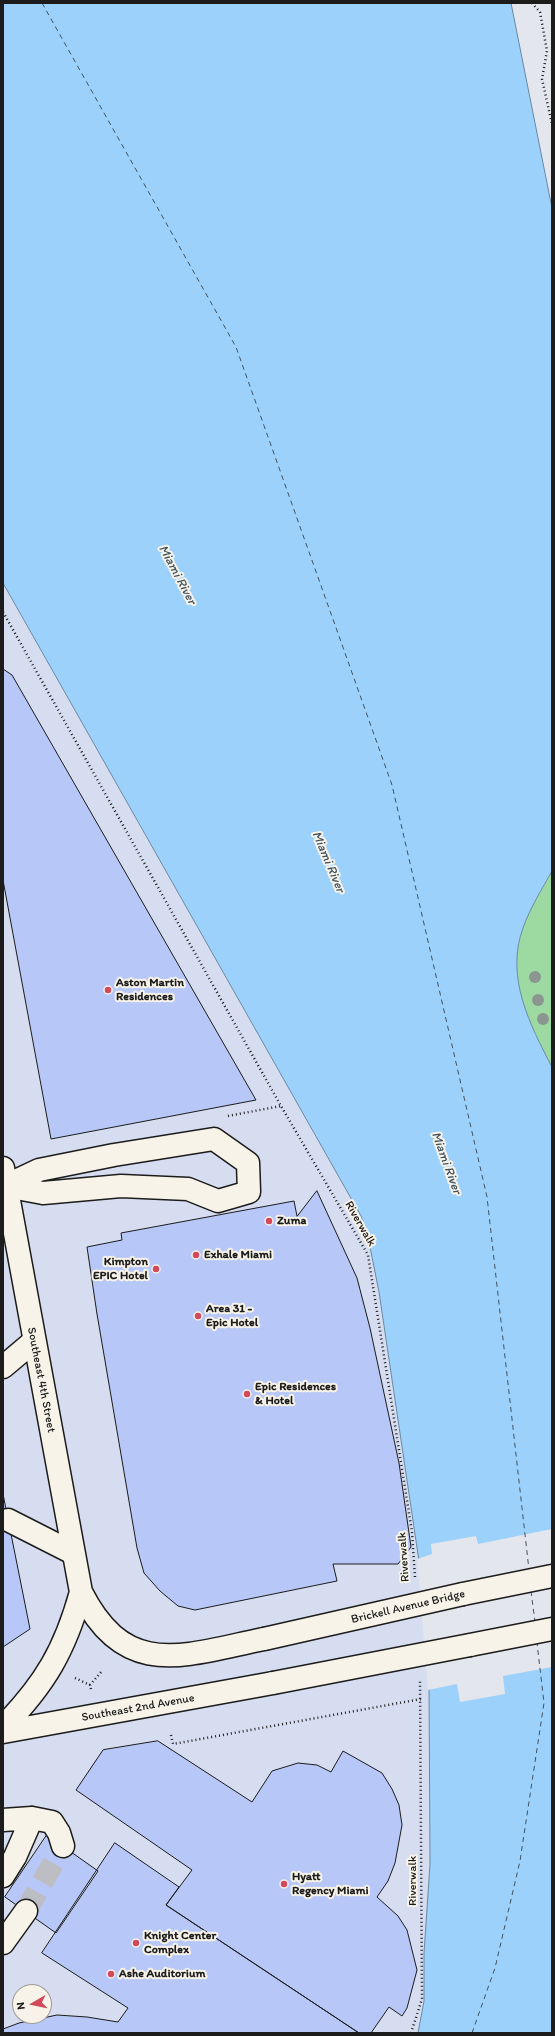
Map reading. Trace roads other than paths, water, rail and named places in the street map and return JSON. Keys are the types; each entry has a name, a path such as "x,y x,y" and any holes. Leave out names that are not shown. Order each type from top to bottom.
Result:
{"main road":[{"path":"214,1139 248,1163 248,1192 218,1201 188,1189 121,1186 43,1193 4,1180 39,1170 114,1155 214,1139"},
{"name":"Southeast 4th Street","path":"4,1180 80,1592"},
{"path":"3,1367 34,1341"},
{"path":"8,1520 73,1552"},
{"name":"Brickell Avenue Bridge","path":"80,1592 90,1612 113,1638 139,1652 161,1656 192,1653 264,1639 463,1594 552,1576"},
{"path":"3,1727 25,1705 50,1670 63,1647 73,1619 80,1592"},
{"name":"Southeast 2nd Avenue","path":"3,1732 552,1630"},
{"path":"3,1876 15,1857 32,1818"},
{"path":"3,1820 32,1818 52,1822 59,1833 63,1846"},
{"path":"3,1943 26,1911"}],"water":[{"name":"Miami River","path":"3,3 511,3 552,208 552,871 523,928 518,946 517,964 518,982 522,1000 528,1017 552,1067 552,2033 418,2033 424,2001 424,1953 430,1864 429,1681 419,1561 379,1292 367,1232 361,1216 3,583"}],"tunnel":[{"path":"26,1911 63,1846"}],"place":[{"name":"Aston Martin Residences","path":"108,990"},
{"name":"Zuma","path":"269,1221"},
{"name":"Exhale Miami","path":"196,1255"},
{"name":"Kimpton EPIC Hotel","path":"156,1269"},
{"name":"Area 31 - Epic Hotel","path":"198,1316"},
{"name":"Epic Residences & Hotel","path":"247,1394"},
{"name":"Hyatt Regency Miami","path":"284,1884"},
{"name":"Knight Center Complex","path":"136,1943"},
{"name":"Ashe Auditorium","path":"111,1974"}]}
